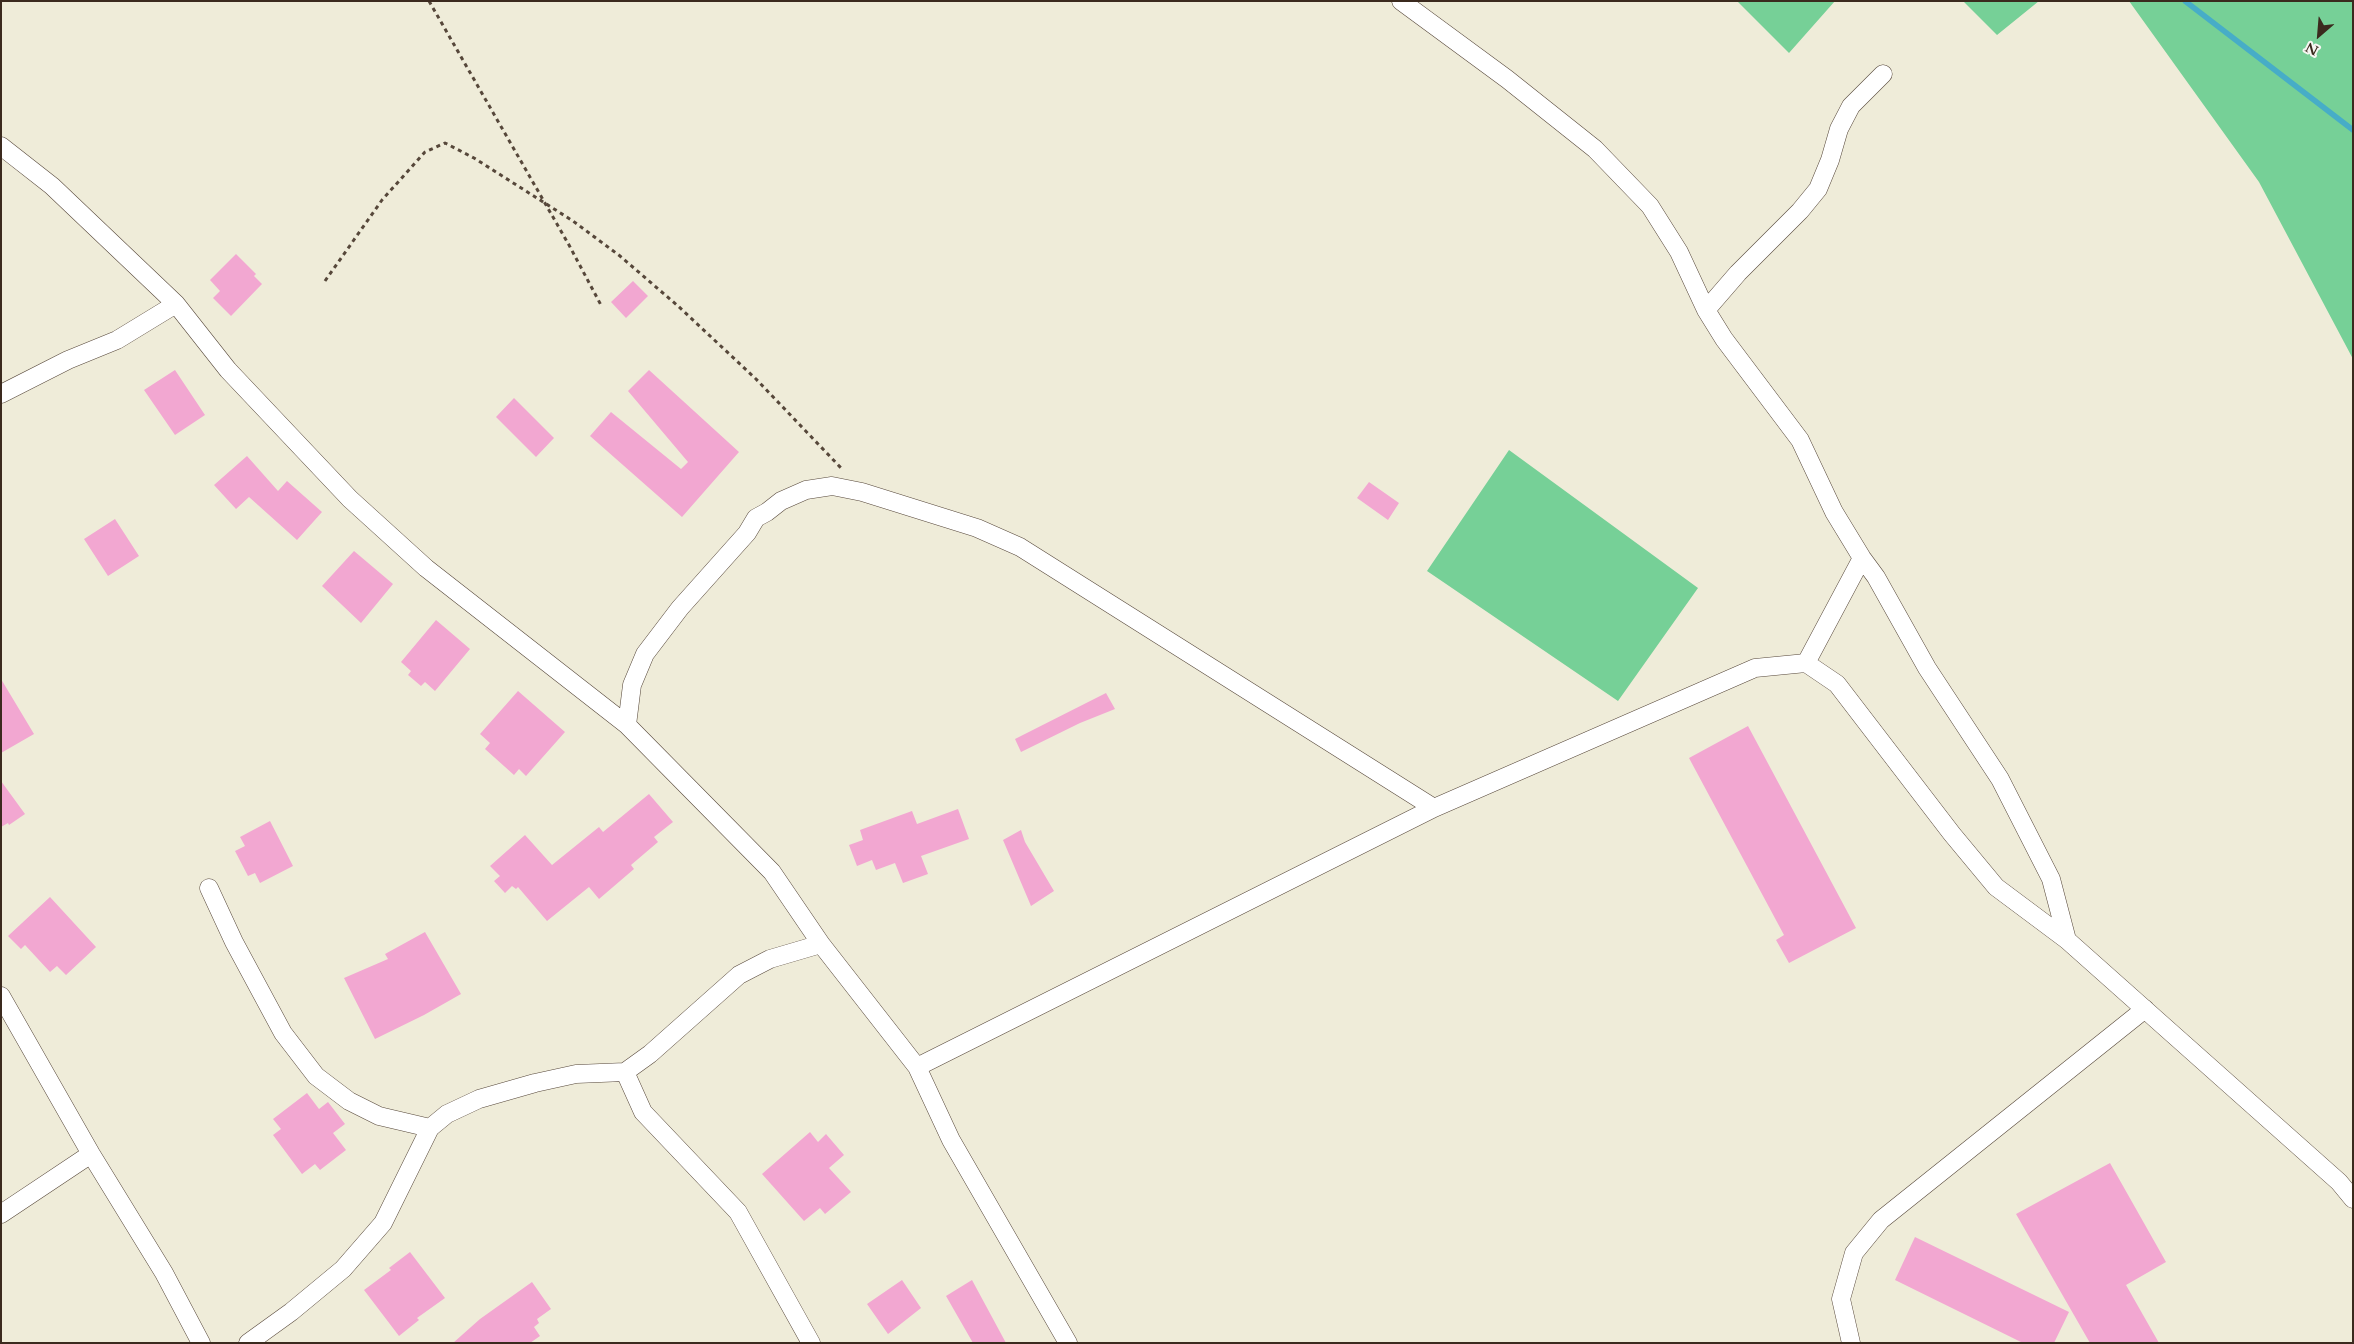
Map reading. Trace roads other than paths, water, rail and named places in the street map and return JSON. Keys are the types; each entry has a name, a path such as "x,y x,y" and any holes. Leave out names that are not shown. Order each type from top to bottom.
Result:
{"street":[{"path":"1401,1 1507,79 1595,149 1650,206 1679,252 1706,310 1724,339 1800,440 1834,512 1876,577 1927,668 2000,779 2051,879 2067,940"},
{"path":"1706,310 1738,273 1800,211 1818,189 1839,129 1851,106 1882,74"},
{"path":"1,146 52,186 176,304 228,370 350,499 426,568 627,725 772,872 820,944 917,1067 951,1140 1068,1343"},
{"path":"1,394 68,360 117,340 176,304"},
{"path":"627,725 632,685 645,654 680,608 747,533 756,518 768,512 781,501 806,490 832,486 862,492 977,528 1020,547 1434,808"},
{"path":"1806,663 1862,558"},
{"path":"917,1067 1434,808 1755,668 1806,663 1837,684 1952,834 1996,887 2067,940 2339,1182 2353,1199"},
{"path":"209,888 234,942 283,1033 316,1076 349,1101 379,1116 430,1128"},
{"path":"248,1343 291,1312 343,1269 383,1223 430,1128 447,1114 488,1096 576,1074 624,1072 650,1054 738,975 770,959 820,944"},
{"path":"1,996 91,1154 164,1273 202,1343"},
{"path":"1851,1343 1841,1299 1854,1253 1882,1220 2145,1009"},
{"path":"624,1072 643,1112 738,1212 811,1343"},
{"path":"1,1214 91,1154"}],"waterway":[{"path":"2185,1 2353,130"}]}
